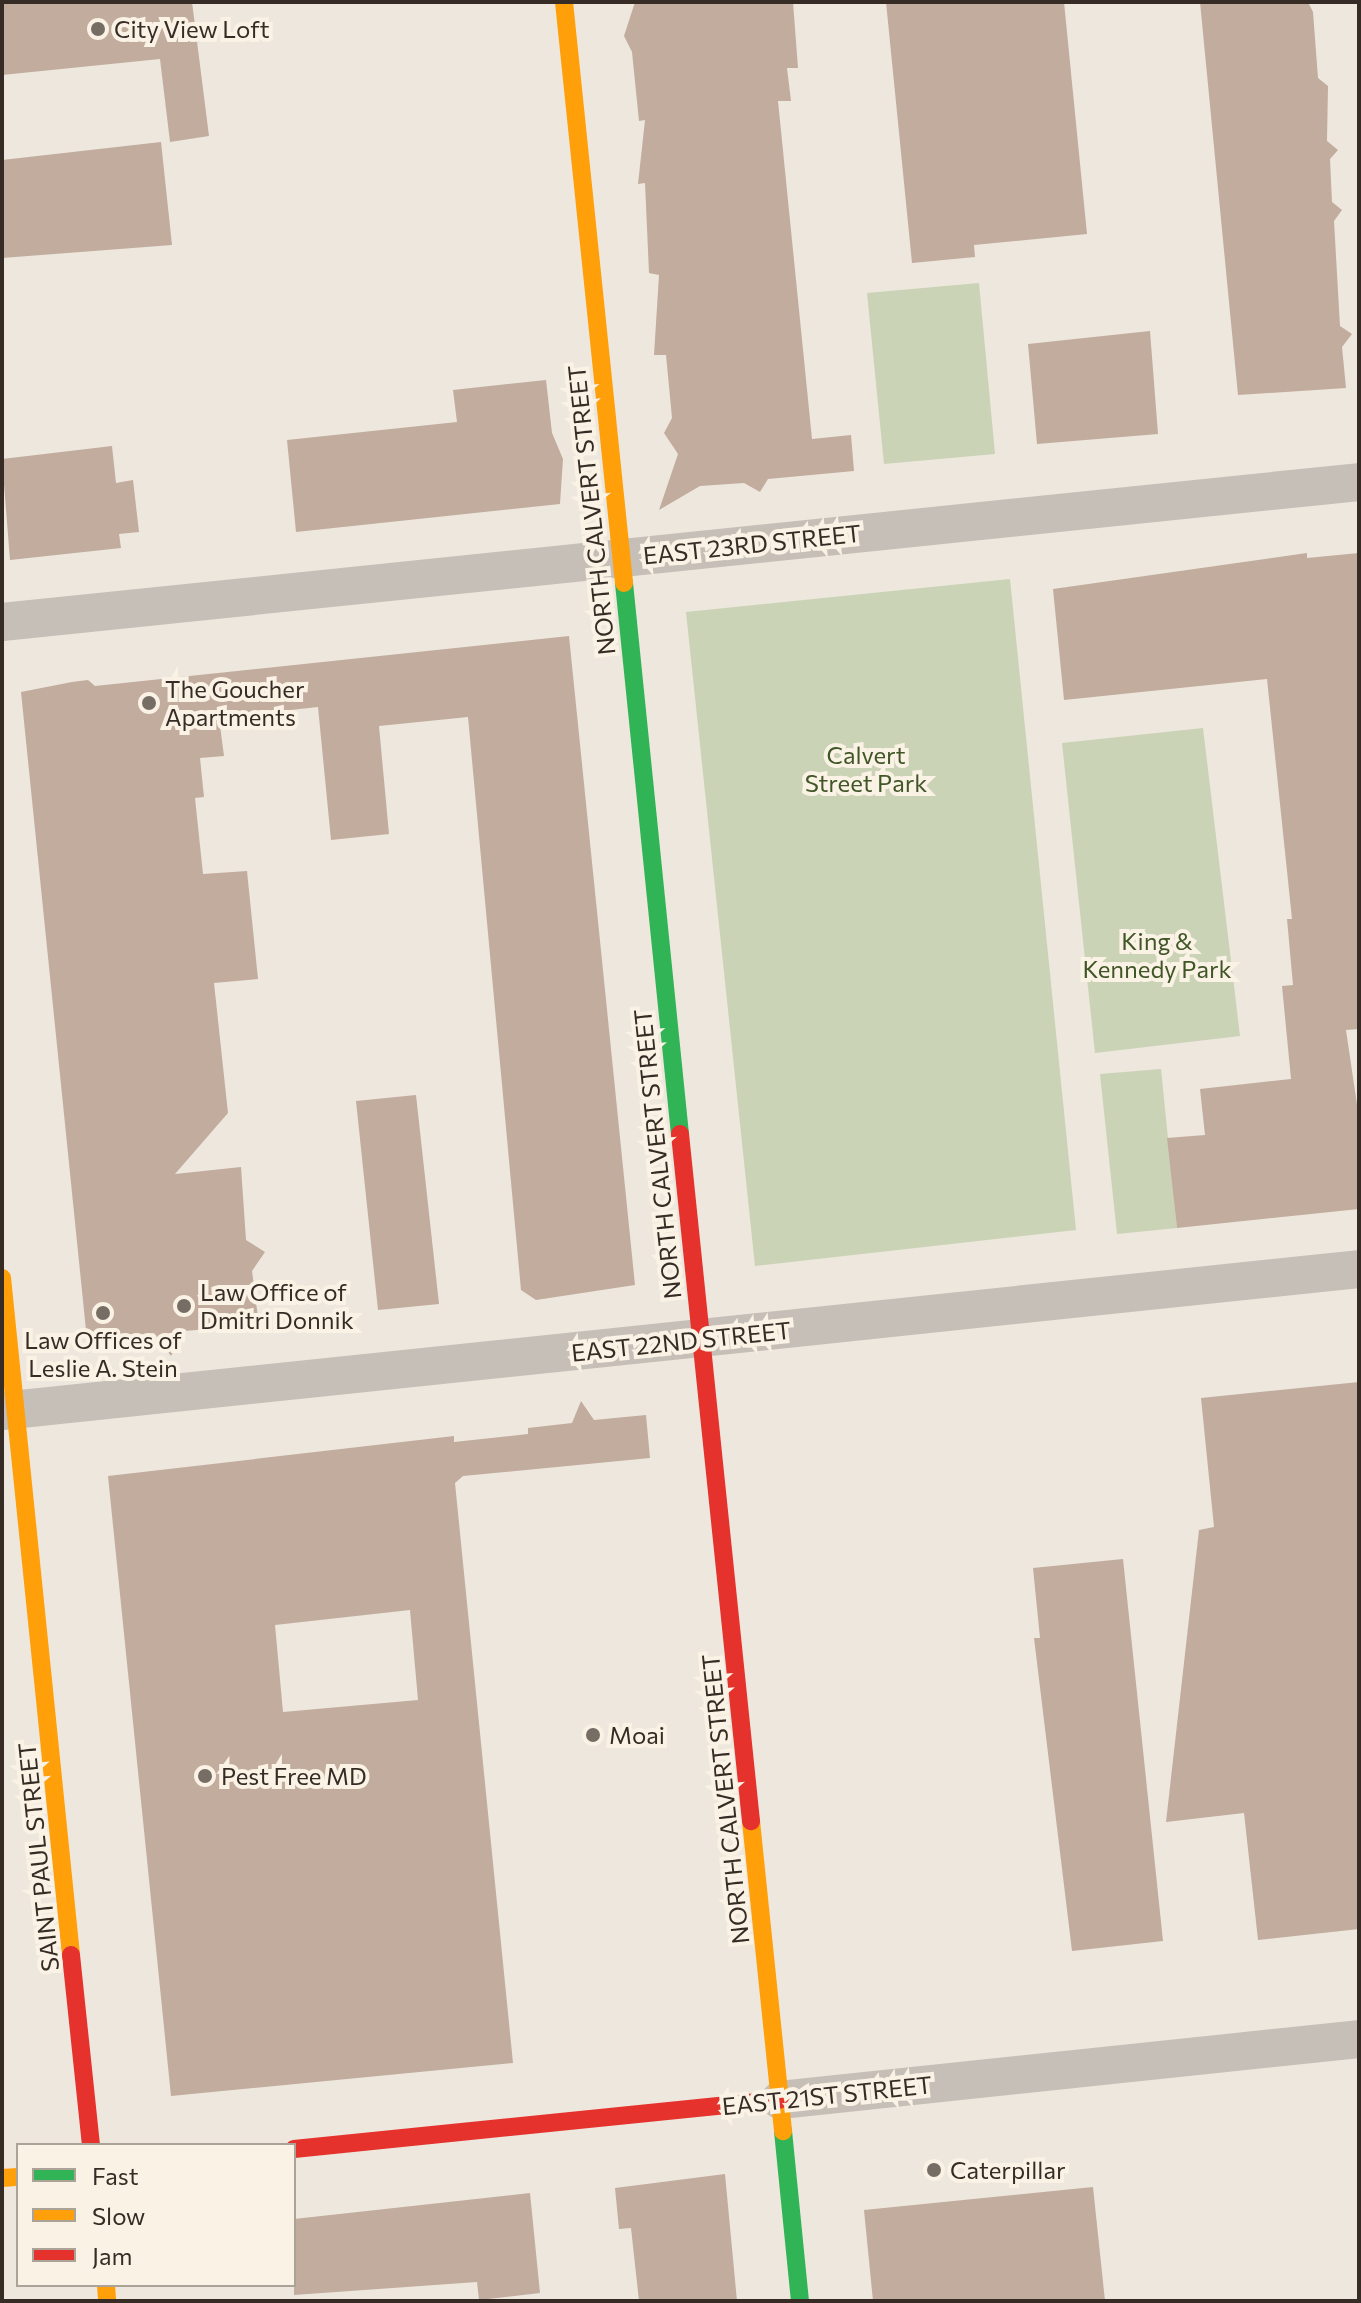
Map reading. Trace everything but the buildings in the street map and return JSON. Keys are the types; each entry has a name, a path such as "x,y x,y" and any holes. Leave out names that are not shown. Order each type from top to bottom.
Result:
{"main road":[{"name":"NORTH CALVERT STREET","path":"564,2 800,2301"},
{"name":"SAINT PAUL STREET","path":"2,1278 9,1410 91,2143"},
{"name":"EAST 21ST STREET","path":"296,2149 780,2100"}],"street":[{"name":"EAST 23RD STREET","path":"2,622 1359,482"},
{"name":"EAST 22ND STREET","path":"9,1410 1359,1269"},
{"name":"EAST 21ST STREET","path":"780,2100 1359,2039"}],"green space":[{"path":"979,283 995,454 884,464 867,293"},
{"name":"Calvert Street Park","path":"1010,579 1076,1230 755,1266 686,612"},
{"name":"King & Kennedy Park","path":"1203,728 1240,1036 1095,1053 1062,743"},
{"path":"1161,1069 1177,1228 1117,1234 1100,1074"}],"traffic: fast":[{"path":"624,583 680,1134"},
{"path":"783,2131 800,2301"}],"traffic: slow":[{"path":"564,2 624,583"},
{"path":"2,1278 71,1955"},
{"path":"751,1821 783,2131"},
{"path":"2,2178 16,2177"},
{"path":"106,2287 107,2301"}],"traffic: jam":[{"path":"680,1134 751,1821"},
{"path":"71,1955 91,2143"},
{"path":"296,2149 780,2100"}],"place":[{"name":"City View Loft","path":"98,29"},
{"name":"The Goucher Apartments","path":"149,703"},
{"name":"Law Office of Dmitri Donnik","path":"184,1306"},
{"name":"Law Offices of Leslie A. Stein","path":"103,1313"},
{"name":"Moai","path":"593,1735"},
{"name":"Pest Free MD","path":"205,1776"},
{"name":"Caterpillar","path":"934,2170"}]}
